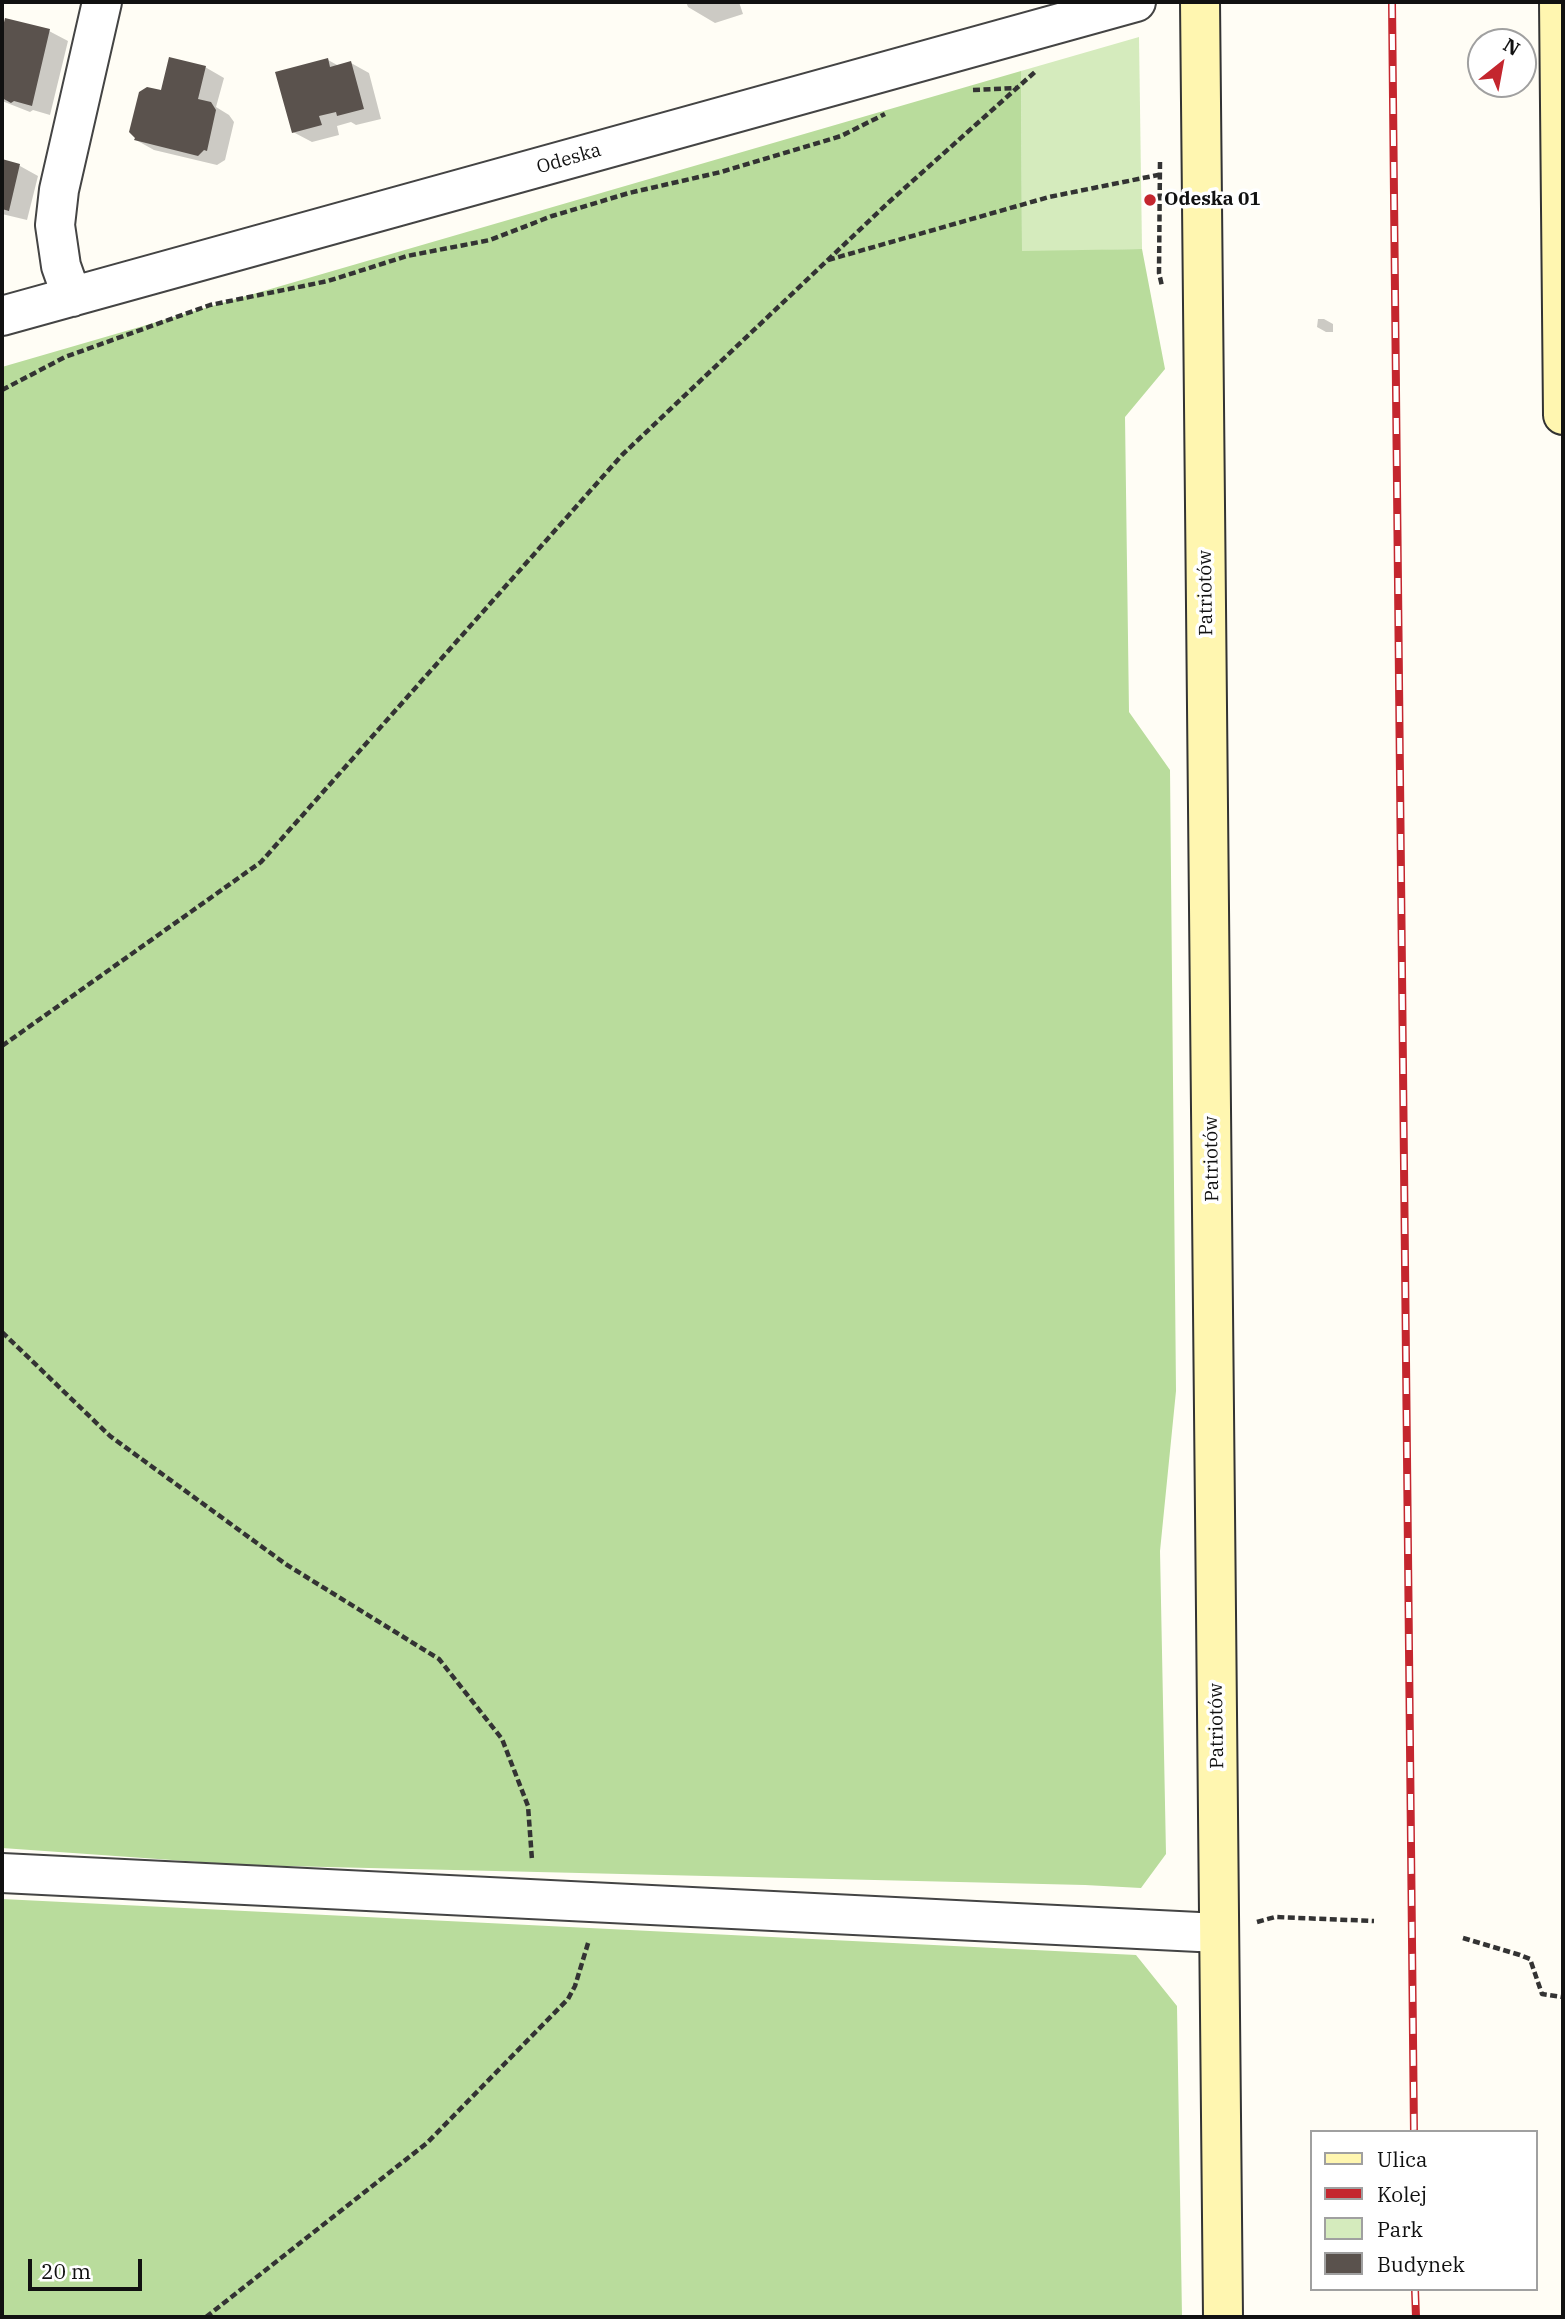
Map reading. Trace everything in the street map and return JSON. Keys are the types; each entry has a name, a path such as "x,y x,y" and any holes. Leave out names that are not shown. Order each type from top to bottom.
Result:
{"main road":[{"name":"Patriotów","path":"1200,2 1223,2317"},
{"path":"1559,2 1563,415"}],"street":[{"path":"72,297 61,266 55,225 59,190 102,2"},
{"name":"Odeska","path":"2,316 1136,2"},
{"path":"2,1873 1219,1933"}],"path":[{"path":"2,1046 261,862 622,455 889,202 1046,62"},
{"path":"967,90 1017,88"},
{"path":"2,390 65,357 210,305 328,281 407,256 490,240 552,216 629,193 721,172 841,136 891,111"},
{"path":"827,260 1049,197 1159,175"},
{"path":"2,1332 110,1436 287,1565 439,1659 502,1740 528,1806 536,1899"},
{"path":"206,2317 427,2143 550,2019 568,1999 575,1986 600,1903"},
{"path":"1219,1933 1275,1917 1374,1921"},
{"path":"1463,1938 1530,1959 1542,1994 1563,1997"}],"green space":[{"path":"1139,37 1142,249 1022,252 1021,71"},
{"path":"1021,71 1022,251 1142,249 1165,369 1125,417 1129,712 1170,770 1176,1391 1160,1551 1166,1854 1141,1888 243,1865 2,1848 2,367"},
{"path":"2,1899 1136,1955 1177,2006 1182,2317 2,2317"}],"building":[{"path":"5,18 50,29 32,106 14,101 11,103 2,98 2,31"},
{"path":"169,57 206,66 198,99 211,102 216,110 207,151 204,150 198,156 134,140 129,132 139,92 147,87 161,90"},
{"path":"328,58 330,67 351,61 364,109 337,116 336,112 319,116 322,125 292,133 275,72"},
{"path":"2,159 20,164 9,211 2,209"}],"railway":[{"path":"1392,2 1414,2130"},
{"path":"1415,2291 1416,2317"}],"place":[{"name":"Odeska 01","path":"1150,200"}]}
